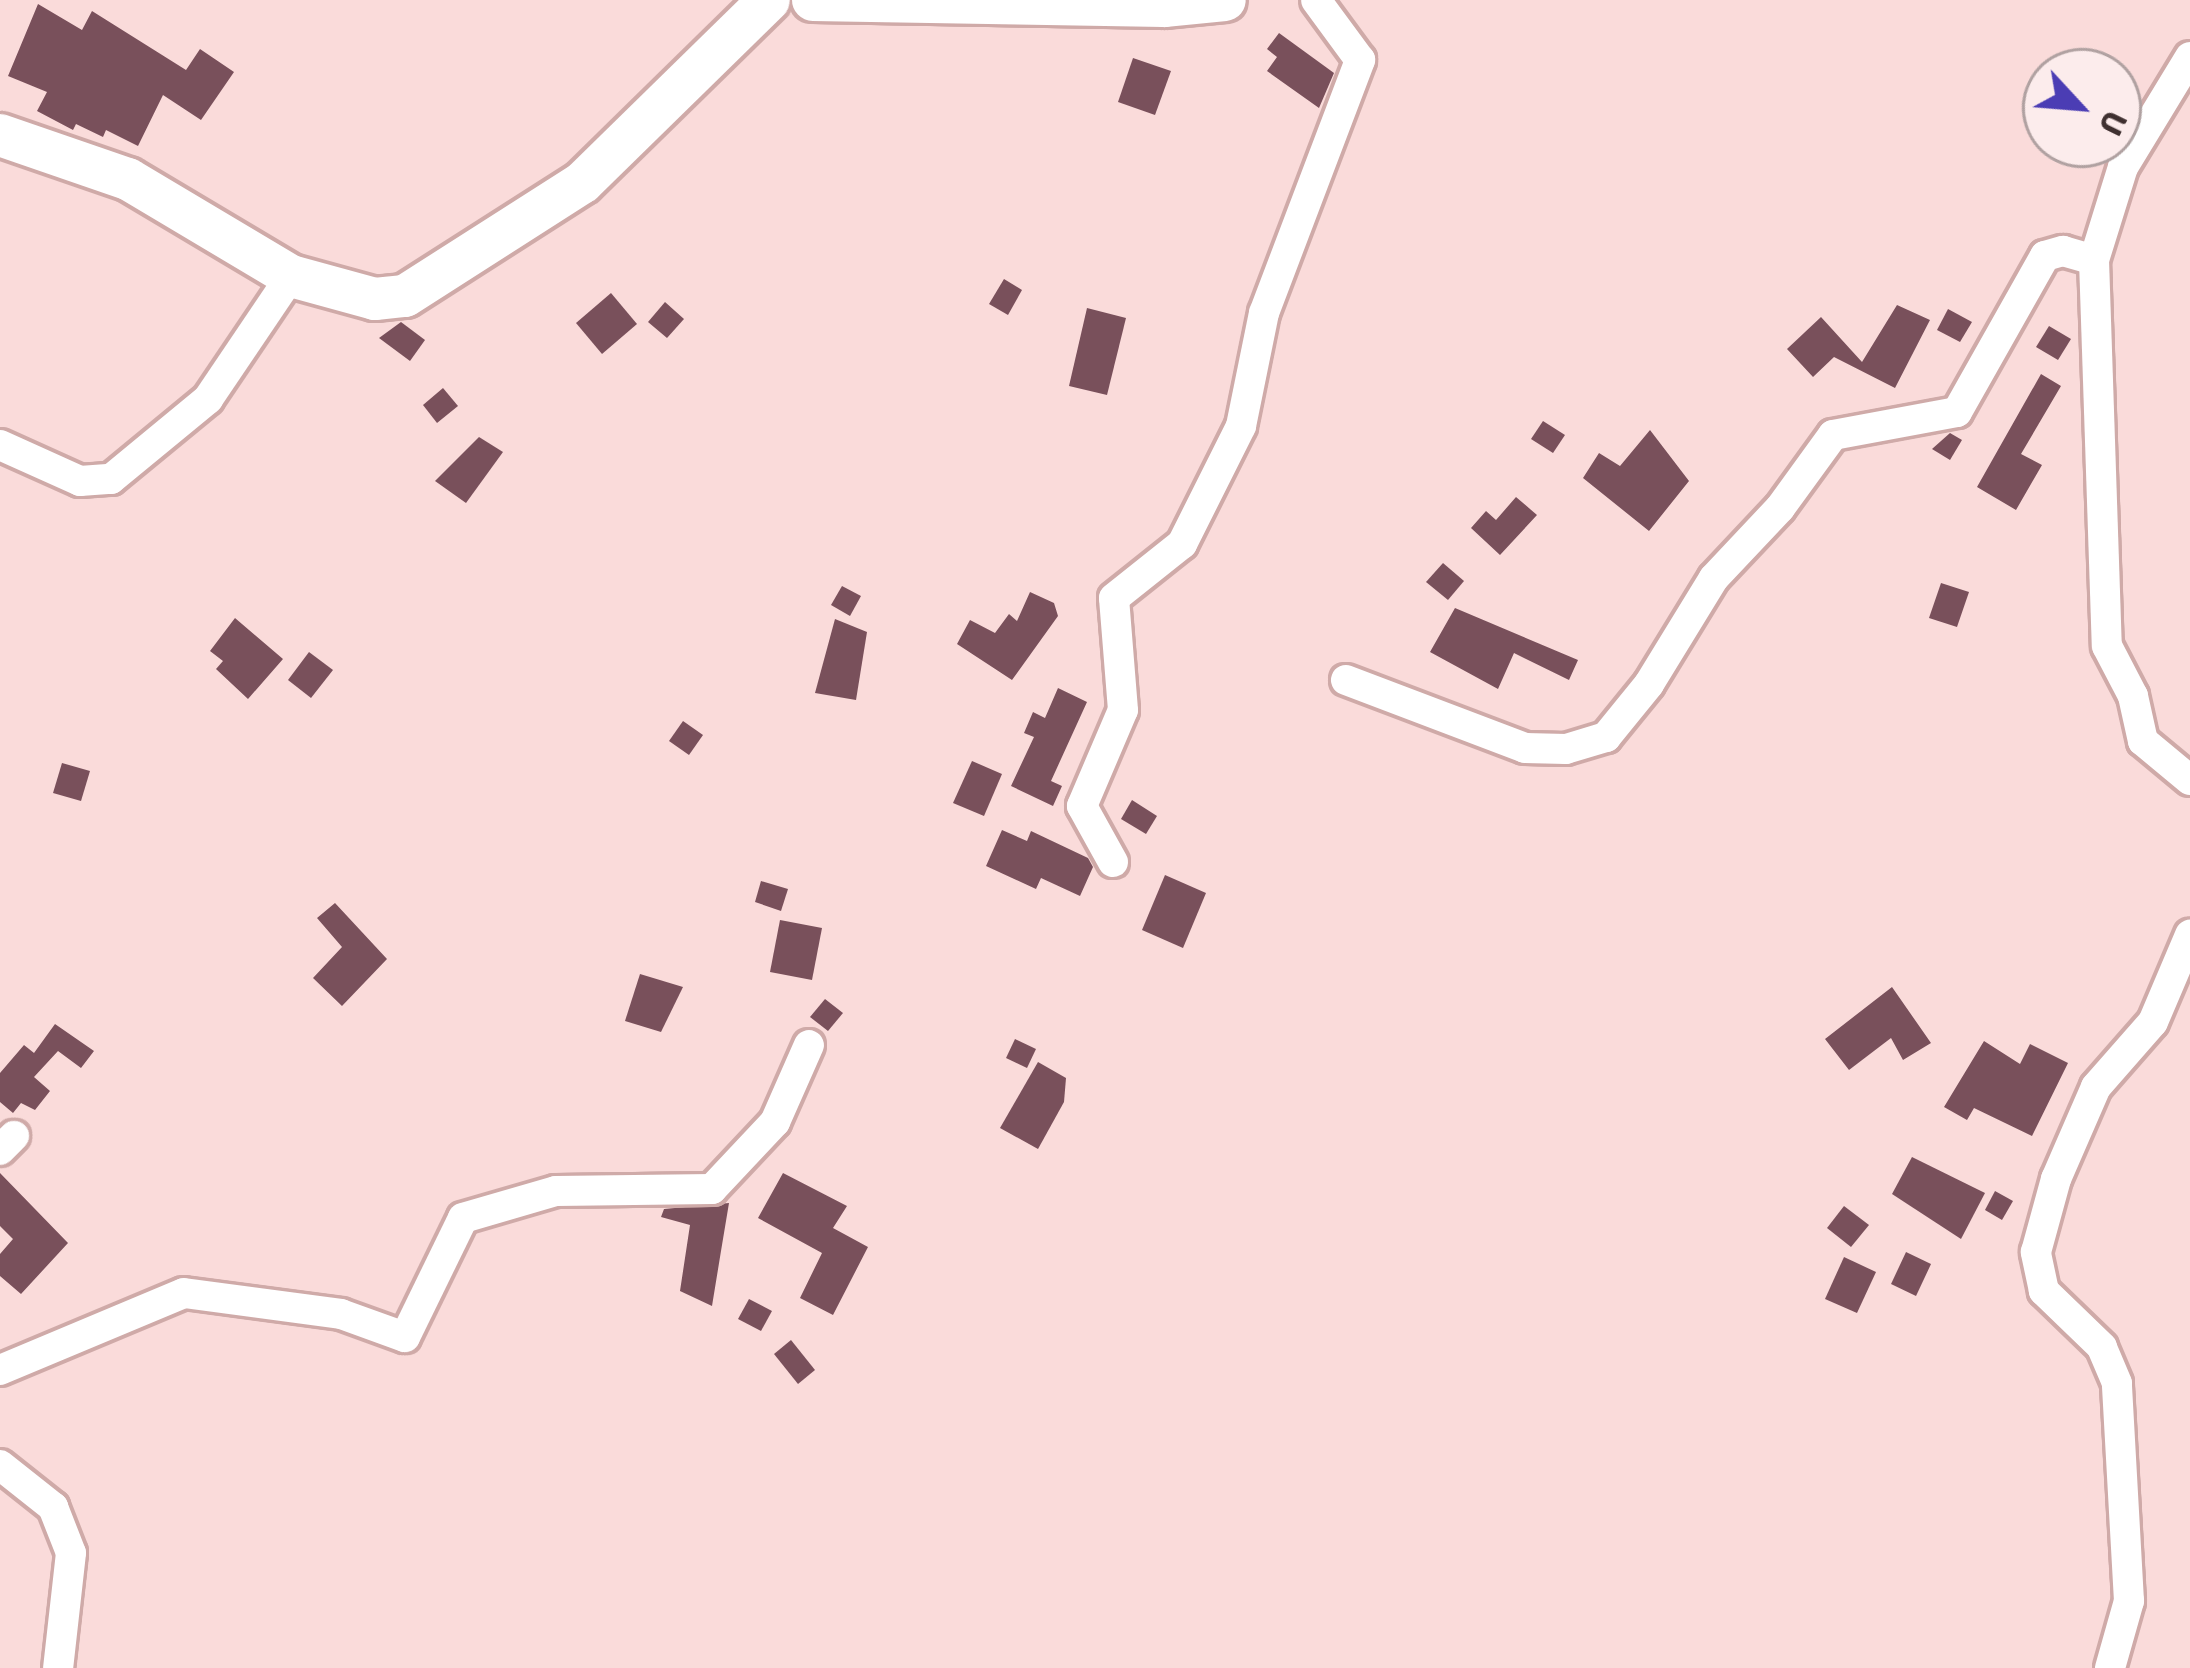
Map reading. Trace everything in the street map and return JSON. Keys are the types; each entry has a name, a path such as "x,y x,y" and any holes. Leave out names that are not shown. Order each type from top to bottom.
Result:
{"street":[{"path":"0,135 128,179 291,276 390,299 462,266 583,182 769,0"},
{"path":"813,0 1225,0"},
{"path":"1113,862 1093,837 1082,806 1124,710 1114,598 1182,544 1241,426 1264,313 1360,60 1316,0"},
{"path":"2190,57 2123,167 2094,260 2107,646 2133,696 2143,741 2190,780"},
{"path":"1346,680 1526,748 1587,746 1606,736 1649,685 1714,578 1780,508 1833,436 1957,412 2045,256 2062,251 2094,260"},
{"path":"0,445 80,482 111,479 208,399 291,276"},
{"path":"2110,1668 2129,1601 2117,1383 2102,1347 2044,1291 2036,1252 2056,1179 2096,1087 2153,1022 2190,935"},
{"path":"0,1370 184,1292 341,1313 406,1337 463,1218 556,1191 712,1189 775,1122 808,1046"},
{"path":"0,1465 53,1507 71,1553 58,1668"}],"building":[{"path":"38,4 82,30 92,11 186,70 200,49 234,72 201,120 163,95 138,146 106,130 103,137 76,124 73,130 37,111 47,92 8,76"},
{"path":"1279,33 1334,73 1319,108 1267,71 1277,57 1267,49"},
{"path":"1133,58 1171,71 1155,115 1118,102"},
{"path":"1004,279 1022,290 1008,315 989,304"},
{"path":"611,293 637,324 602,354 576,323"},
{"path":"665,302 684,319 667,338 648,322"},
{"path":"1897,305 1930,320 1895,388 1834,357 1813,377 1787,349 1821,317 1862,362"},
{"path":"1087,308 1126,318 1107,395 1069,386"},
{"path":"1948,309 1972,322 1960,342 1937,330"},
{"path":"401,322 425,340 410,361 379,338"},
{"path":"2049,326 2071,339 2058,360 2036,347"},
{"path":"2041,374 2061,386 2021,454 2042,465 2016,510 1977,487"},
{"path":"443,388 458,406 437,423 423,405"},
{"path":"1543,421 1565,435 1553,453 1531,439"},
{"path":"1650,430 1689,481 1649,531 1583,478 1599,453 1620,466"},
{"path":"1950,433 1962,440 1950,460 1932,449"},
{"path":"479,437 503,452 466,503 435,481"},
{"path":"1516,497 1537,515 1500,555 1471,528 1486,511 1496,520"},
{"path":"1443,563 1464,581 1448,600 1426,582"},
{"path":"1941,583 1969,592 1957,627 1929,618"},
{"path":"842,586 861,596 850,616 831,605"},
{"path":"1030,592 1054,603 1058,616 1012,680 957,644 970,620 995,633 1009,614 1017,621"},
{"path":"1455,608 1578,660 1569,680 1514,653 1498,689 1430,652"},
{"path":"235,618 283,659 248,699 216,669 223,661 210,651"},
{"path":"835,619 867,632 856,700 815,693"},
{"path":"309,652 333,670 311,698 288,680"},
{"path":"1058,688 1087,702 1051,781 1062,786 1053,806 1011,786 1034,737 1024,733 1033,712 1045,718"},
{"path":"683,721 703,735 689,755 669,741"},
{"path":"972,761 1002,774 984,816 953,803"},
{"path":"62,763 90,771 81,801 53,793"},
{"path":"1132,800 1157,816 1146,834 1121,819"},
{"path":"1002,830 1027,841 1031,831 1088,858 1093,867 1080,896 1041,878 1036,889 986,866"},
{"path":"1165,875 1206,893 1183,948 1142,930"},
{"path":"761,881 788,889 781,911 755,902"},
{"path":"335,903 387,959 342,1006 313,978 342,947 317,918"},
{"path":"780,920 822,928 812,980 770,972"},
{"path":"640,974 683,987 661,1032 625,1021"},
{"path":"1892,987 1931,1043 1903,1060 1891,1038 1849,1070 1825,1039"},
{"path":"825,999 843,1013 828,1031 810,1017"},
{"path":"55,1024 94,1051 81,1068 58,1051 34,1077 50,1091 35,1110 21,1103 13,1113 0,1102 0,1073 24,1045 34,1053"},
{"path":"1015,1039 1036,1049 1027,1068 1006,1058"},
{"path":"1984,1041 2020,1064 2030,1044 2068,1063 2032,1136 1974,1108 1967,1120 1944,1107"},
{"path":"1038,1062 1066,1078 1064,1102 1038,1149 1000,1128"},
{"path":"1912,1157 1985,1193 1961,1239 1892,1194"},
{"path":"0,1173 68,1243 21,1294 0,1276 0,1254 13,1239 0,1226"},
{"path":"783,1173 847,1206 833,1228 868,1247 833,1315 800,1298 822,1253 758,1218"},
{"path":"1995,1191 2013,1201 2002,1220 1985,1210"},
{"path":"729,1203 712,1306 680,1291 690,1225 661,1217 664,1209"},
{"path":"1844,1206 1869,1225 1851,1247 1827,1228"},
{"path":"1906,1252 1931,1264 1916,1296 1891,1284"},
{"path":"1844,1257 1876,1272 1857,1313 1825,1299"},
{"path":"749,1299 772,1311 761,1331 738,1319"},
{"path":"791,1340 815,1370 798,1384 774,1354"}]}
